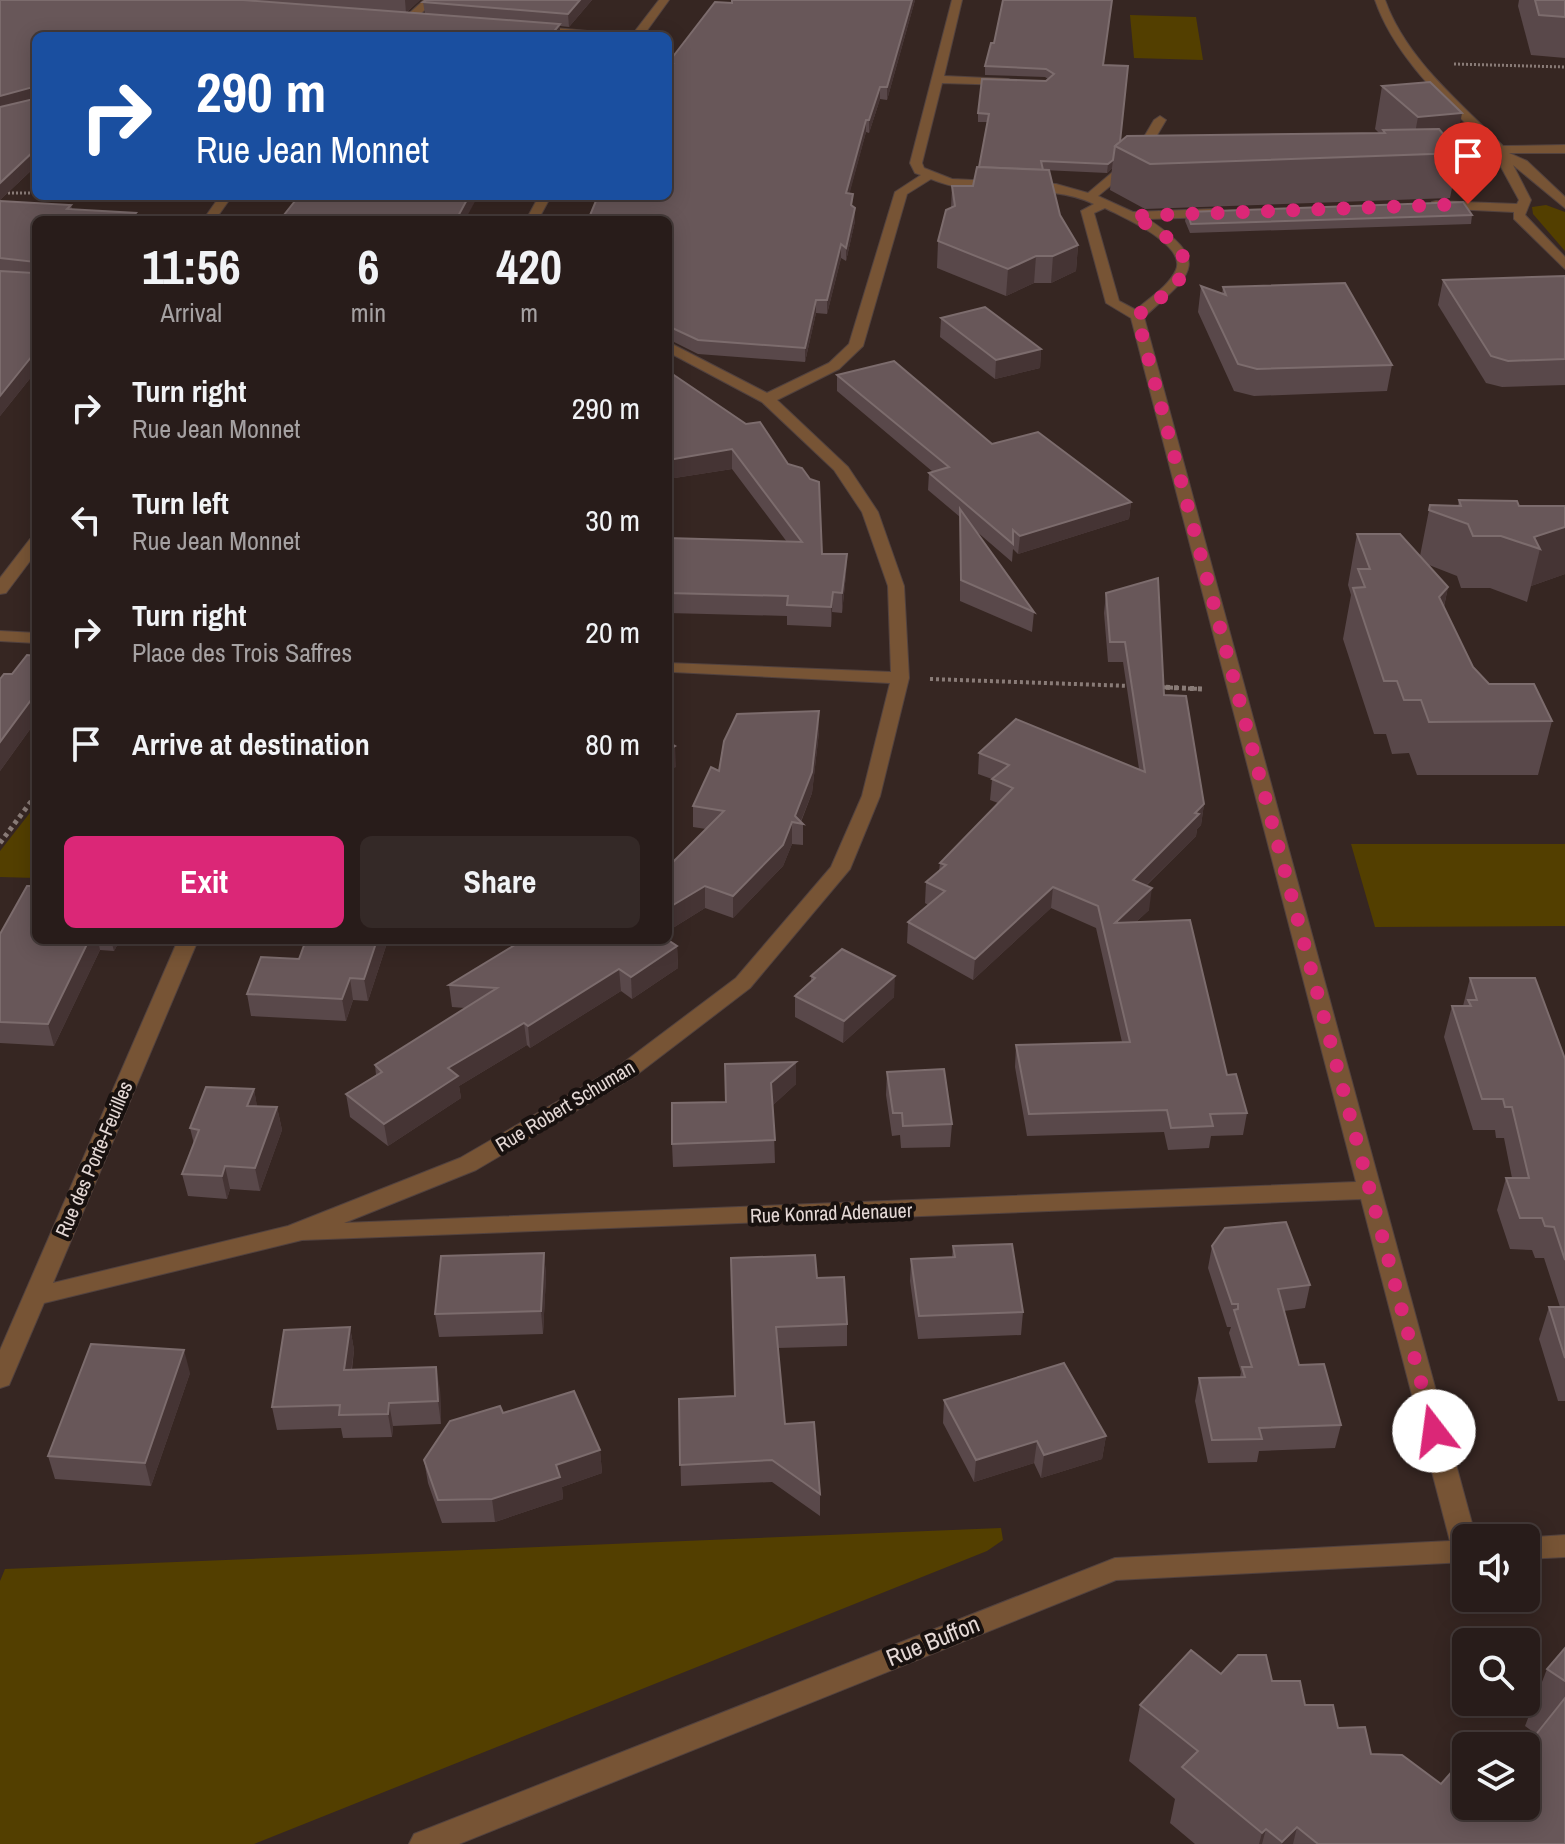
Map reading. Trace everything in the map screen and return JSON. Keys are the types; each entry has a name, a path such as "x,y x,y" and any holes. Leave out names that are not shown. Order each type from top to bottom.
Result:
{"street":[{"path":"408,20 430,0"},
{"path":"640,32 664,0"},
{"path":"957,0 916,163 928,176 950,183 1056,188 1132,216 1177,247 1184,267 1180,277 1137,316"},
{"path":"1380,0 1389,22 1422,66 1504,154 1523,164 1563,203"},
{"path":"393,19 423,21"},
{"path":"517,28 572,32"},
{"path":"936,79 1029,83"},
{"path":"1160,120 1139,156 1087,211 1113,303 1137,316 1459,1524"},
{"path":"1504,154 1565,149"},
{"path":"1504,154 1521,205 1518,216 1565,265"},
{"path":"767,399 834,366 856,346 901,192 928,176"},
{"path":"1424,205 1563,203"},
{"path":"1132,216 1231,212"},
{"name":"Rue Robert Schuman","path":"35,1296 293,1234 468,1164 627,1071 743,983 840,869 871,796 900,678 896,586 870,512 840,467 767,399 672,348"},
{"path":"0,589 32,547"},
{"path":"0,636 32,638"},
{"path":"673,667 900,678"},
{"name":"Rue des Porte-Feuilles","path":"0,1378 186,944"},
{"name":"Rue Konrad Adenauer","path":"293,1234 1369,1190"},
{"path":"1540,1547 1565,1546"},
{"name":"Rue Buffon","path":"424,1844 1115,1569 1452,1552"}],"path":[{"path":"1422,66 1460,63 1565,67"},
{"path":"0,193 32,193"},
{"path":"900,678 1237,690"},
{"path":"0,843 32,800"}],"shaded area":[{"path":"1130,15 1196,17 1203,60 1134,58"},
{"path":"1546,205 1565,212 1565,251 1533,214 1532,207"},
{"path":"32,810 32,878 0,877 0,851"},
{"path":"1351,844 1565,844 1565,926 1375,927"},
{"path":"1001,1528 1003,1540 987,1551 254,1844 0,1844 0,1581 5,1569"}],"building":[{"path":"0,0 243,0 560,24 553,32 32,32 32,87 0,96"},
{"path":"580,0 568,14 423,2"},
{"path":"732,0 912,0 887,87 880,87 869,120 866,120 846,193 853,194 851,205 855,208 846,248 841,244 827,300 816,300 805,348 698,340 672,328 672,216 590,216 596,200 672,200 672,58 715,2 732,3"},
{"path":"1003,0 1112,0 1103,65 1128,66 1120,142 1115,146 1113,160 1108,164 1041,161 1043,170 979,167 989,114 978,113 982,79 1046,81 1054,74 1046,69 985,66 991,43 994,43"},
{"path":"1535,0 1565,0 1565,17 1539,15"},
{"path":"1430,82 1462,113 1418,117 1382,86"},
{"path":"32,99 32,153 0,183 0,107"},
{"path":"1439,129 1459,153 1150,164 1115,146 1127,136 1385,133 1383,130"},
{"path":"977,167 1049,170 1060,215 1078,245 1053,256 1036,256 1008,269 938,241 946,210 955,206 952,186 973,186"},
{"path":"296,200 467,200 458,216 283,216"},
{"path":"0,201 136,213 133,216 32,216 32,262 0,258"},
{"path":"1463,202 1472,215 1191,224 1187,212"},
{"path":"0,271 32,273 32,356 0,396"},
{"path":"1565,276 1565,359 1508,361 1491,356 1443,280"},
{"path":"1345,283 1392,365 1257,369 1238,364 1201,286 1226,295 1223,287"},
{"path":"985,307 1041,349 996,360 941,318"},
{"path":"894,361 992,444 1038,432 1131,502 1020,536 1013,530 1013,544 929,473 949,467 837,375"},
{"path":"672,374 746,424 760,422 788,464 802,468 810,479 819,482 822,554 847,554 842,593 833,592 831,607 787,605 788,596 672,593 672,538 802,542 732,449 672,459"},
{"path":"1459,500 1517,501 1519,506 1565,506 1565,527 1534,537 1540,549 1501,536 1473,536 1468,524 1429,510 1430,505 1461,506"},
{"path":"960,509 1034,612 961,580"},
{"path":"1357,534 1400,534 1448,587 1439,597 1473,667 1489,684 1534,684 1552,721 1429,722 1421,700 1404,700 1397,681 1384,681 1353,588 1365,587 1358,569 1370,569"},
{"path":"1158,578 1164,695 1186,696 1204,804 1195,813 1199,814 1133,880 1152,888 1115,923 1190,920 1227,1075 1236,1074 1247,1113 1210,1114 1213,1126 1171,1128 1167,1110 1029,1114 1016,1045 1130,1042 1098,906 1053,887 975,959 908,922 945,891 926,882 946,865 940,863 1013,788 992,779 1009,765 979,753 1016,719 1145,772 1125,642 1110,642 1106,593"},
{"path":"27,655 32,656 32,700 0,742 0,679 4,674 12,674"},
{"path":"819,711 812,772 795,816 803,824 792,822 783,845 733,896 705,886 672,906 672,863 724,811 693,806 711,767 719,771 724,741 737,714"},
{"path":"27,886 32,886 32,944 87,944 48,1024 0,1022 0,934"},
{"path":"672,943 677,946 631,977 619,969 528,1026 524,1023 448,1068 458,1076 384,1124 346,1094 382,1072 375,1065 497,988 449,985 516,944"},
{"path":"305,944 376,944 364,979 350,978 342,999 247,994 261,957 299,959"},
{"path":"842,949 895,976 844,1021 795,996 815,978 811,976"},
{"path":"1470,978 1535,978 1565,1059 1565,1260 1554,1227 1545,1226 1542,1218 1520,1218 1506,1178 1529,1178 1512,1107 1505,1107 1503,1099 1482,1099 1452,1006 1471,1006 1468,1000 1477,1000"},
{"path":"796,1062 771,1083 775,1140 672,1144 672,1103 726,1102 725,1064"},
{"path":"944,1069 952,1124 903,1126 902,1113 893,1113 887,1072"},
{"path":"206,1087 254,1089 247,1106 277,1107 255,1168 225,1166 222,1176 182,1174 199,1130 190,1128"},
{"path":"1286,1222 1310,1285 1278,1289 1299,1365 1324,1364 1341,1425 1259,1428 1262,1439 1212,1440 1199,1378 1245,1377 1242,1367 1252,1367 1234,1310 1238,1309 1238,1304 1232,1304 1212,1246 1225,1228"},
{"path":"1012,1244 1023,1312 919,1316 911,1259 955,1257 953,1246"},
{"path":"544,1253 541,1311 435,1314 441,1256"},
{"path":"815,1255 817,1278 844,1277 847,1324 776,1327 785,1424 814,1422 820,1494 772,1460 680,1465 679,1399 735,1396 731,1258"},
{"path":"1549,1307 1565,1307 1565,1358"},
{"path":"350,1327 344,1370 436,1367 438,1401 389,1403 388,1414 339,1415 340,1405 272,1407 284,1330"},
{"path":"91,1344 184,1350 145,1463 48,1456"},
{"path":"1064,1363 1106,1436 1044,1455 1037,1441 976,1460 944,1400"},
{"path":"574,1391 600,1450 556,1465 560,1477 492,1499 438,1500 424,1460 450,1421 500,1406 503,1413"},
{"path":"1565,1648 1565,1681 1547,1669"},
{"path":"1191,1650 1221,1674 1238,1655 1266,1655 1272,1681 1300,1681 1305,1705 1333,1705 1338,1728 1365,1727 1371,1754 1402,1755 1441,1784 1452,1771 1452,1820 1540,1820 1538,1732 1565,1698 1565,1844 1318,1844 1297,1827 1282,1842 1266,1829 1262,1833 1182,1767 1198,1751 1140,1705"}],"route":[{"path":"1434,1431 1137,316 1180,277 1184,267 1183,257 1167,238 1132,216 1468,204"}]}
